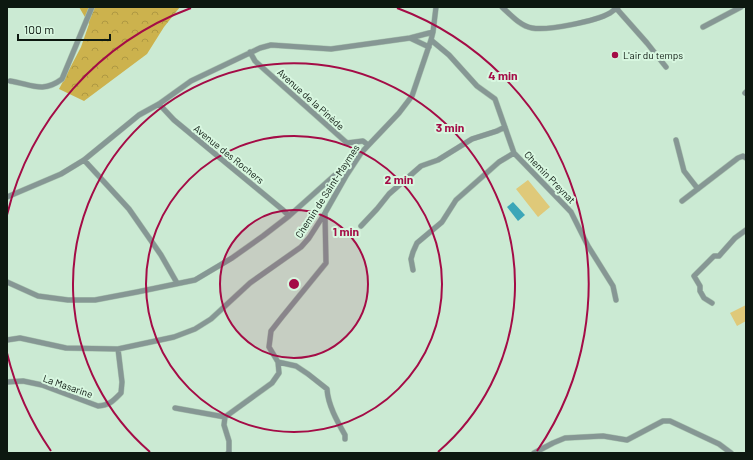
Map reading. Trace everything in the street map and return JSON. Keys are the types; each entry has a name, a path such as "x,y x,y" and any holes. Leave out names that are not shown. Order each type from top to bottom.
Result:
{"street":[{"path":"10,81 21,82 34,87 43,88 54,85 62,79 92,7"},
{"path":"502,7 521,24 531,28 548,28 593,20 610,13 617,8 666,67"},
{"path":"703,27 741,7"},
{"name":"Chemin de Saint-Maymes","path":"7,340 20,338 66,348 118,349 174,337 195,329 210,319 250,282 301,247 309,238 360,153 399,113 412,96 432,40 437,8"},
{"path":"7,197 62,174 84,160 139,115 159,104 191,81 260,48 271,46 331,49 410,38 433,32"},
{"path":"410,38 429,46"},
{"name":"Chemin Preynat","path":"432,40 449,54 478,86 495,99 514,153 571,212 588,246 613,286 616,300"},
{"name":"Avenue de la Pinède","path":"250,52 255,61 347,143 364,141 368,145"},
{"name":"Avenue des Rochers","path":"159,104 174,120 289,216"},
{"path":"361,226 389,194 421,166 438,160 472,139 497,131 505,126"},
{"path":"676,140 684,171 698,189"},
{"path":"7,282 38,296 68,300 94,300 195,280 232,258 289,216 360,153"},
{"path":"413,270 413,252 417,243 442,222 456,200 500,162 514,153"},
{"path":"682,201 738,158 742,156 746,158"},
{"path":"84,160 129,209 161,255 177,283"},
{"path":"175,408 225,417 272,383 278,373 278,362 269,347 271,331 326,263 325,213"},
{"path":"712,303 704,298 700,291 700,286 694,276 714,256 719,256 735,238 746,230"},
{"name":"La Masarine","path":"7,382 23,381 42,385 98,406 106,405 122,394 118,349"},
{"path":"278,362 296,366 326,389 332,409 345,435 345,439"},
{"path":"225,417 224,425 228,441 228,453"},
{"path":"534,453 565,438 603,436 627,440 663,421 670,421 719,444 731,453"}],"shaded area":[{"path":"528,180 550,207 538,217 516,189"},
{"path":"746,305 746,321 737,326 730,313"}],"green space":[{"path":"79,7 180,7 164,27 147,54 84,101 59,89 81,47 89,24"}],"water":[{"path":"513,202 525,215 518,221 507,207"}],"place":[{"name":"L'air du temps","path":"615,55"}]}
